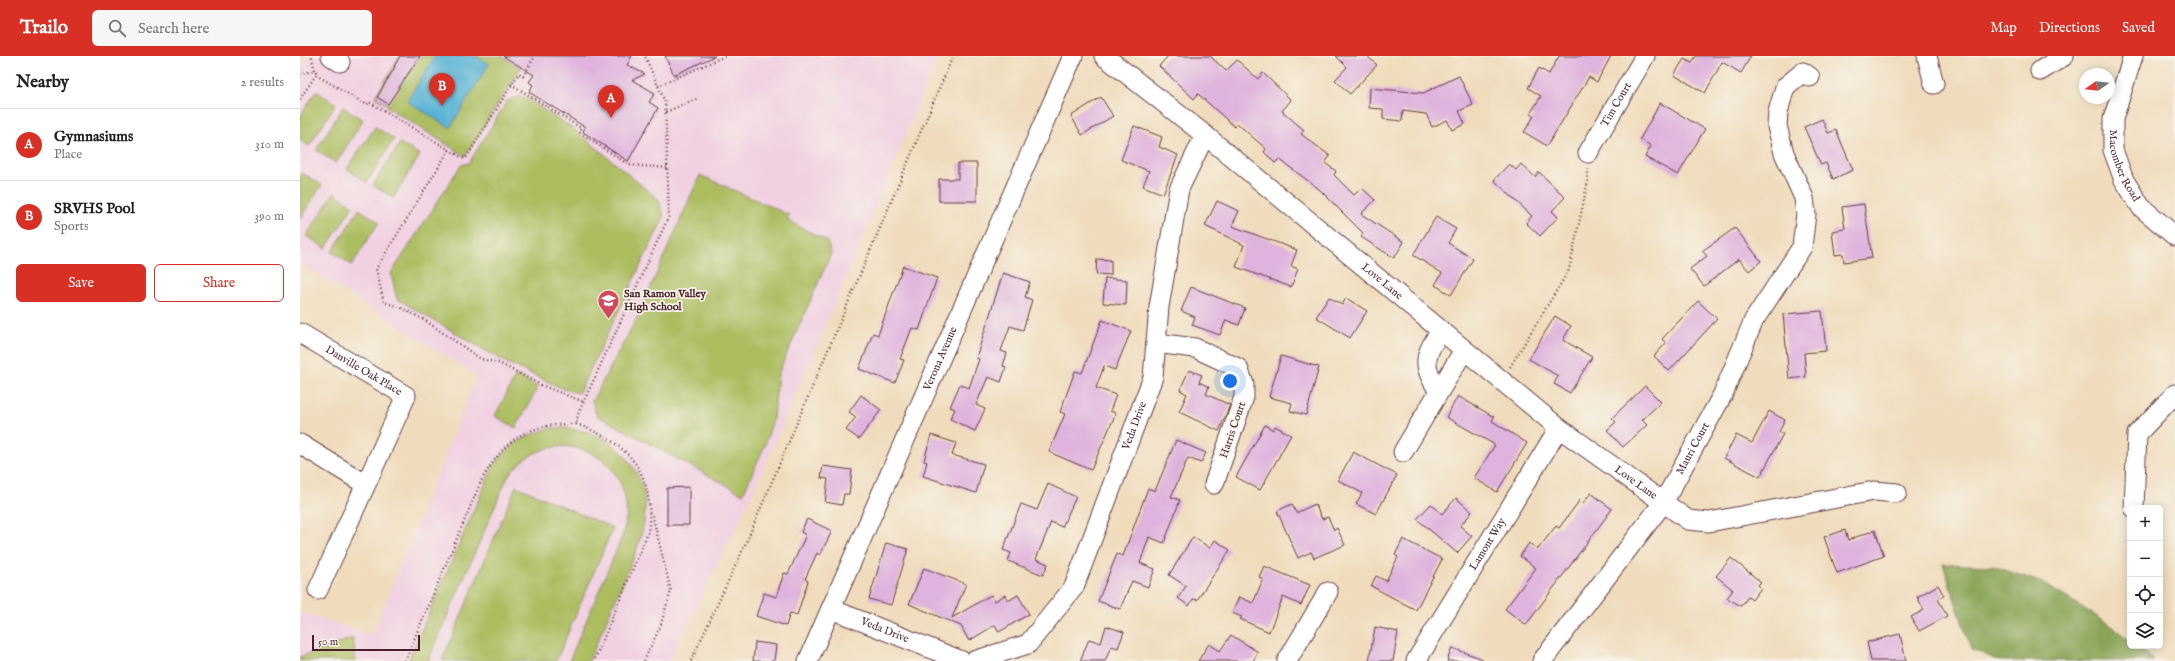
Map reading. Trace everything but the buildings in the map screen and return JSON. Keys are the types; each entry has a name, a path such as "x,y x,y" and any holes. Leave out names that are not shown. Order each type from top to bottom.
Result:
{"street":[{"name":"Verona Avenue","path":"808,661 1073,56"},
{"name":"Love Lane","path":"1104,56 1205,135 1559,428 1688,520 1709,522 1874,491 1897,493"},
{"name":"Tim Court","path":"1588,152 1645,56"},
{"path":"1927,56 1934,84"},
{"path":"2040,71 2064,56"},
{"name":"Macomber Road","path":"2133,56 2113,119 2113,150 2124,180 2141,207 2175,236"},
{"name":"Mauri Court","path":"1663,503 1723,394 1754,320 1802,247 1806,214 1804,198 1784,153 1777,126 1778,112 1785,87 1803,72 1810,77"},
{"name":"Veda Drive","path":"974,661 1028,644 1074,587 1153,377 1159,307 1179,189 1205,135"},
{"path":"1439,391 1430,379 1426,364 1428,348 1441,330"},
{"name":"Danville Oak Place","path":"300,333 406,396 318,590"},
{"name":"Harris Court","path":"1156,343 1195,348 1238,368 1244,384 1244,397 1214,484"},
{"path":"1403,452 1464,350"},
{"path":"2134,505 2137,434 2175,394"},
{"name":"Lamont Way","path":"1416,661 1559,428"},
{"path":"300,444 365,484"},
{"name":"Love Lane","path":"1542,661 1663,503"},
{"path":"1287,661 1328,592"},
{"name":"Veda Drive","path":"830,608 962,661"}],"path":[{"path":"300,99 316,75 311,56"},
{"path":"316,75 367,105 370,102 448,150 463,158 466,158 519,73 523,76 536,56"},
{"path":"576,424 584,402 669,216 669,168 665,102 645,56"},
{"path":"658,86 726,56"},
{"path":"691,661 745,545 953,56"},
{"path":"300,75 315,70"},
{"path":"512,84 582,128 580,132 629,165 669,168"},
{"path":"666,112 698,98"},
{"path":"448,150 376,269 384,302 400,307 426,321 481,358 499,363 543,386 584,402"},
{"path":"1501,381 1570,270 1588,182 1588,152"},
{"path":"405,661 479,485 492,462 504,448 518,437 535,428 554,424 576,424 595,431 625,449 644,476 651,512 671,591 660,627 644,661"},
{"path":"594,661 648,533 651,512"}],"shaded area":[{"name":"San Ramon Valley High School","path":"310,56 938,56 857,253 752,495 669,661 300,661 300,612 372,635 477,376 300,263 300,71"}],"green space":[{"path":"400,56 502,56 521,68 465,156 387,107 388,105 375,97"},
{"path":"316,91 336,104 309,146 300,141 300,117"},
{"path":"521,95 574,129 659,200 664,217 579,393 566,390 507,363 397,299 391,274 461,165 469,163 507,101"},
{"path":"343,107 363,120 336,163 316,150"},
{"path":"375,127 394,139 367,182 347,169"},
{"path":"400,143 420,155 393,198 373,185"},
{"path":"302,173 322,185 300,219 300,175"},
{"path":"700,175 789,215 787,220 827,241 831,254 778,374 773,420 765,445 743,494 596,415 592,401 637,318"},
{"path":"334,193 353,206 326,248 306,236"},
{"path":"359,209 379,222 352,265 332,252"},
{"path":"516,375 538,387 516,428 495,416"},
{"path":"552,428 572,429 591,433 617,448 636,471 642,487 645,503 644,519 636,552 589,661 569,661 622,537 626,510 622,486 610,467 593,454 572,447 550,448 528,457 508,476 428,661 408,661 493,466 505,452 519,441 543,430"},
{"path":"516,486 613,528 556,661 442,661"},
{"path":"1943,564 1993,566 2043,583 2112,626 2127,638 2127,649 2140,649 2154,661 2000,661 1971,649"},
{"path":"353,638 356,661 300,661 300,657"}],"water":[{"path":"435,56 475,56 489,64 450,128 407,101"}],"place":[{"name":"SRVHS Pool","path":"442,106"},
{"name":"Gymnasiums","path":"611,118"},
{"name":"San Ramon Valley High School","path":"608,320"}]}
